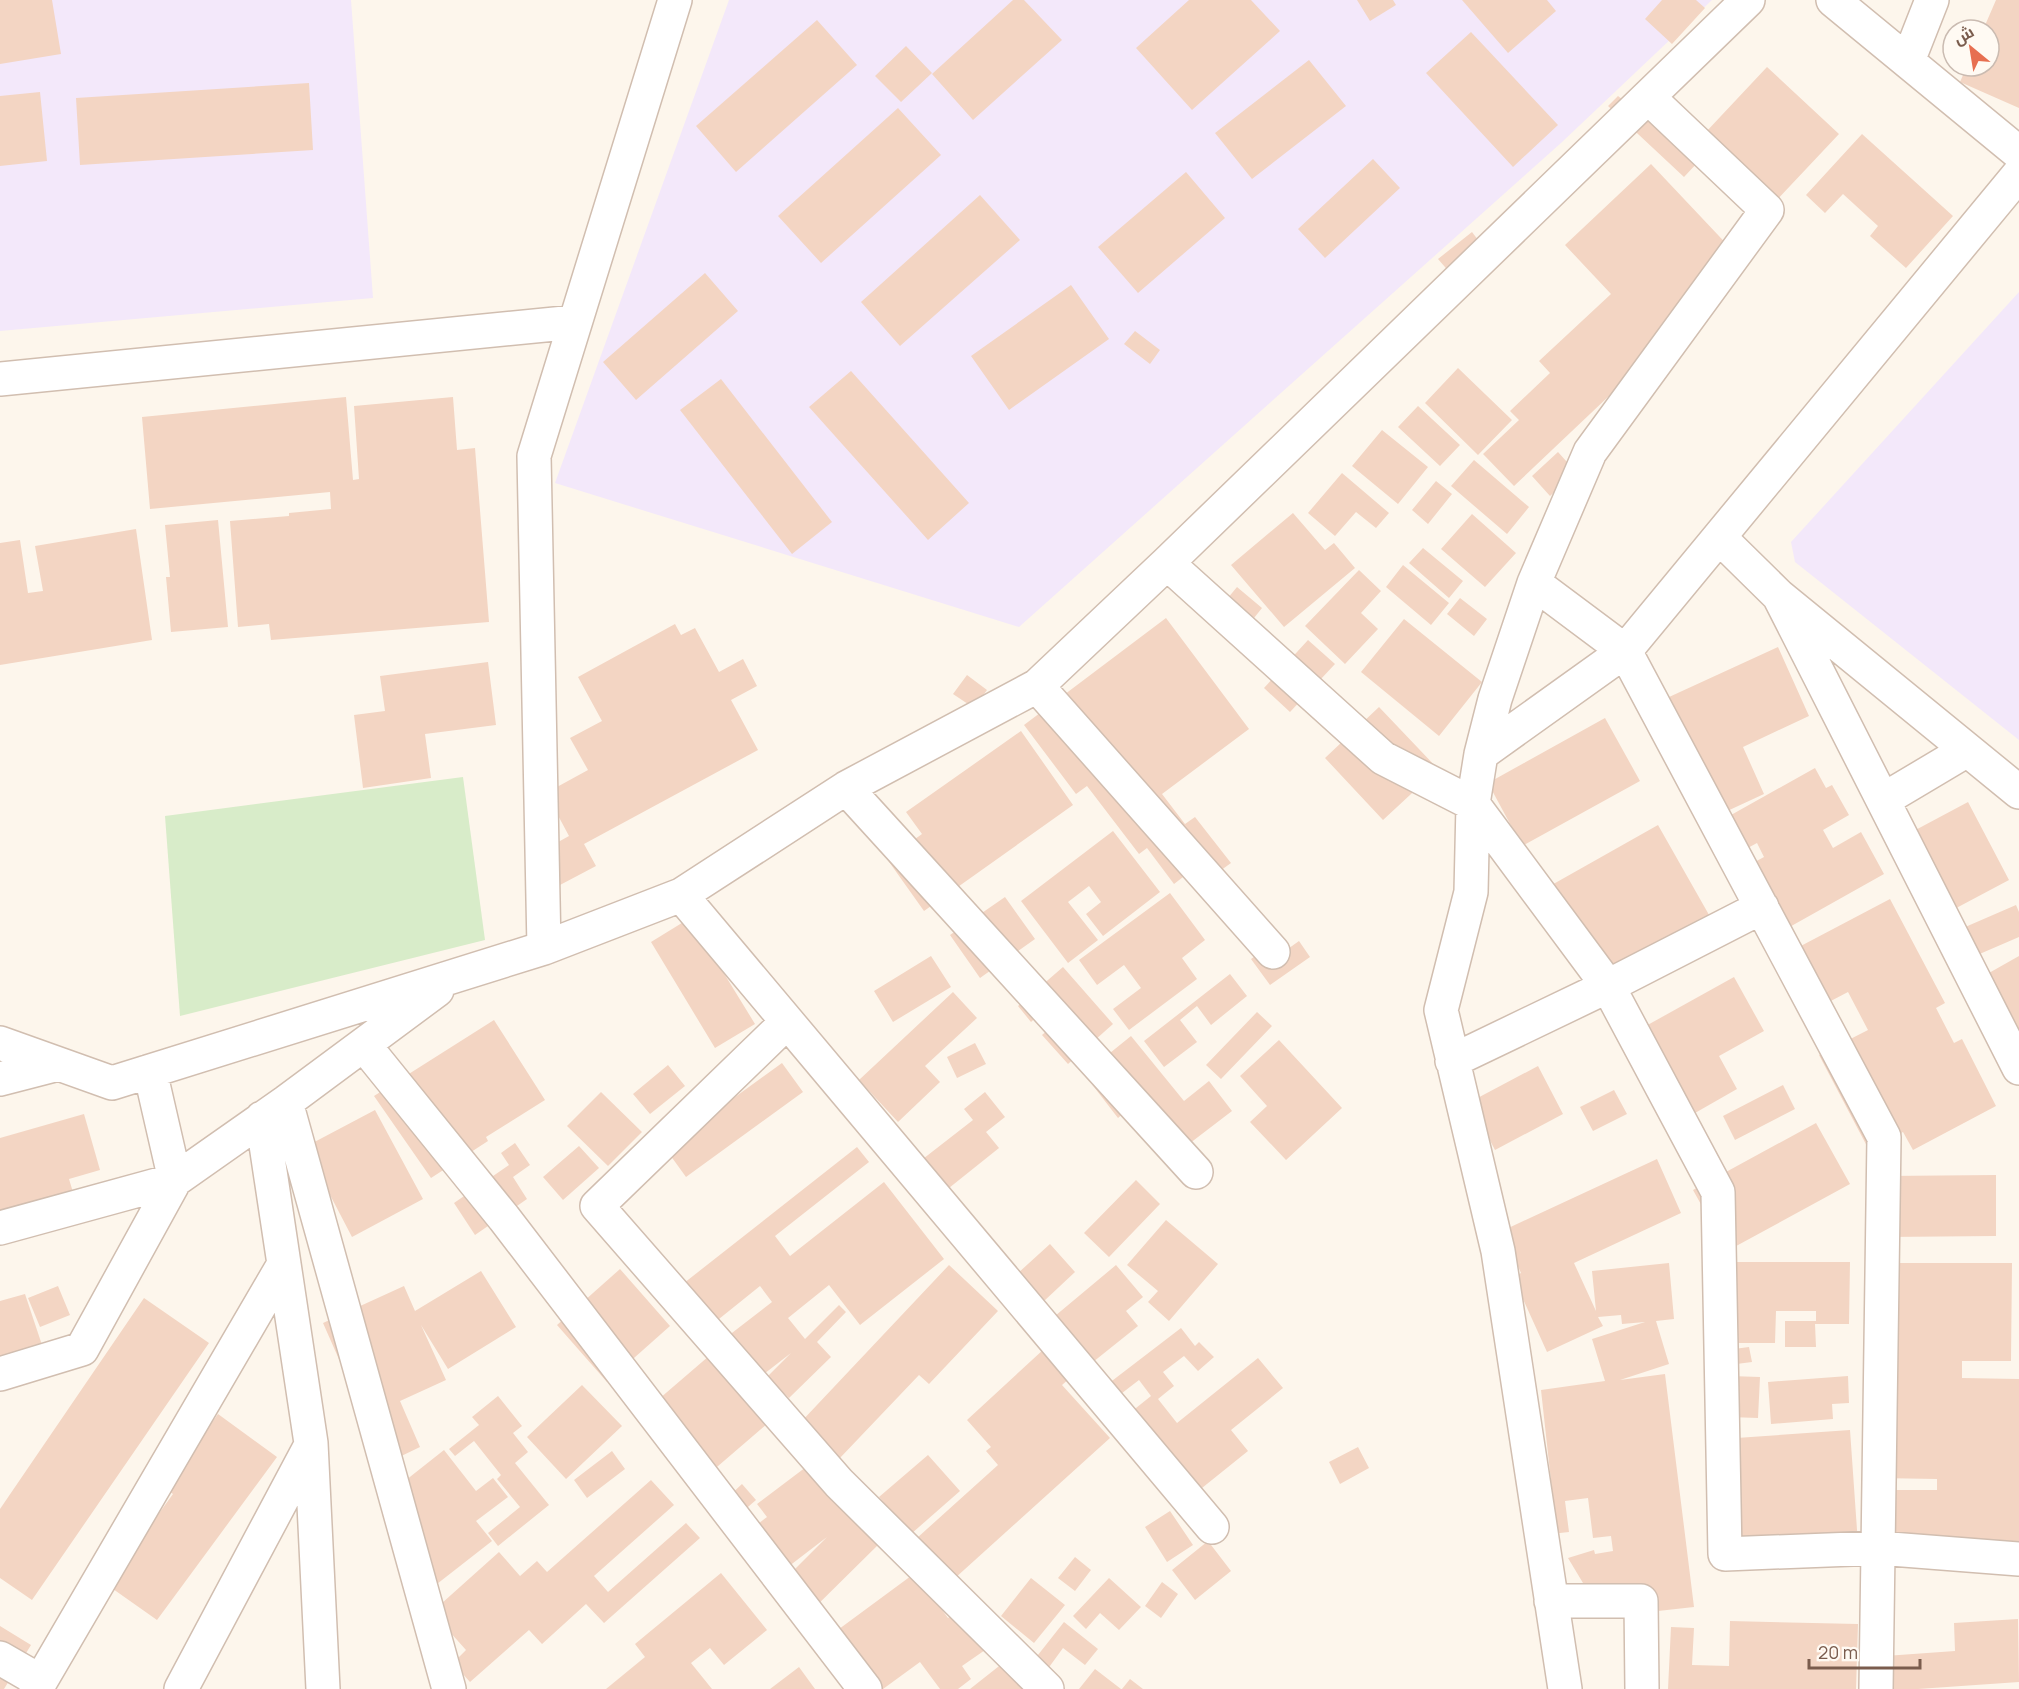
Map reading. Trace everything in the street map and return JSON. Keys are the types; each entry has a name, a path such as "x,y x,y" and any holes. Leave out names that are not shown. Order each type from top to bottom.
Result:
{"street":[{"path":"544,948 534,456 675,0"},
{"path":"0,1043 112,1083 544,948 681,895 846,788 1037,687 1748,0"},
{"path":"1833,0 2019,153"},
{"path":"1908,61 1932,0"},
{"path":"1565,1689 1498,1251 1441,1010 1471,892 1473,804 1480,754 1495,699 1534,583 1590,452 1767,210 1649,98"},
{"path":"1480,754 1625,651 2019,174"},
{"path":"0,379 575,322"},
{"path":"1719,537 1779,596 2019,792"},
{"path":"1167,563 1383,758 1473,804 1608,986 1718,1192 1725,1554 1878,1548 2019,1559"},
{"path":"1534,583 1625,651 1884,1137 1876,1689"},
{"path":"1779,596 2019,1068"},
{"path":"1037,687 1273,952"},
{"path":"1883,800 1967,750"},
{"path":"846,788 1196,1172"},
{"path":"681,895 1212,1527"},
{"path":"1452,1060 1608,986 1762,907"},
{"path":"0,1228 176,1180 457,975"},
{"path":"787,1022 597,1206 839,1483 1047,1689"},
{"path":"364,1045 504,1218 865,1689"},
{"path":"0,1079 58,1064"},
{"path":"0,1374 82,1348 176,1180 150,1071"},
{"path":"274,1110 284,1264 311,1443 323,1689"},
{"path":"274,1110 442,1686"},
{"path":"0,1658 38,1685 284,1264"},
{"path":"181,1689 311,1443"},
{"path":"1551,1601 1641,1601 1642,1689"}],"shaded area":[{"path":"0,0 351,0 373,298 0,331"},
{"path":"729,0 1712,0 1561,143 1019,627 555,483"},
{"path":"2019,292 2019,740 1795,562 1791,542"}],"green space":[{"path":"463,777 485,940 180,1016 165,816"}],"building":[{"path":"0,0 52,0 61,54 0,64"},
{"path":"1013,0 1024,0 1062,40 973,120 932,74"},
{"path":"1189,0 1251,0 1280,31 1192,110 1136,48"},
{"path":"1357,0 1393,0 1396,5 1370,21"},
{"path":"1462,0 1547,0 1556,11 1508,53"},
{"path":"1662,0 1696,0 1705,8 1672,44 1645,19"},
{"path":"1996,0 2019,0 2019,108 1960,82 1962,78 2001,78 2001,18 1988,18"},
{"path":"817,20 857,65 736,172 696,126"},
{"path":"1471,32 1558,125 1513,167 1426,73"},
{"path":"906,46 932,73 901,102 875,76"},
{"path":"1309,60 1346,106 1252,179 1215,133"},
{"path":"1767,67 1839,134 1759,219 1714,145 1684,177 1608,106 1618,96 1623,100 1644,77 1664,97 1690,149"},
{"path":"309,83 313,150 80,165 76,98"},
{"path":"40,92 47,161 0,166 0,96"},
{"path":"898,108 941,155 821,263 778,216"},
{"path":"1862,134 1953,216 1906,268 1870,236 1878,226 1843,194 1825,213 1806,195"},
{"path":"1373,159 1400,188 1325,258 1298,229"},
{"path":"1651,164 1735,253 1723,288 1514,486 1483,454 1519,420 1510,411 1550,373 1539,361 1611,294 1565,245"},
{"path":"1186,172 1225,218 1138,293 1098,247"},
{"path":"980,195 1020,240 900,346 861,302"},
{"path":"1472,232 1484,248 1451,274 1438,259"},
{"path":"705,273 738,311 636,400 603,362"},
{"path":"1071,285 1109,339 1009,410 971,356"},
{"path":"1135,331 1160,350 1150,364 1124,344"},
{"path":"1458,368 1512,420 1478,455 1425,403"},
{"path":"851,371 969,503 928,540 809,407"},
{"path":"721,379 832,522 792,554 680,410"},
{"path":"346,397 353,480 359,479 354,406 453,397 457,450 475,448 489,622 271,640 269,624 238,627 230,521 289,516 289,513 331,509 330,492 150,509 142,417"},
{"path":"1418,406 1460,445 1440,466 1398,427"},
{"path":"1382,430 1428,467 1398,504 1352,466"},
{"path":"1558,452 1576,472 1550,496 1532,476"},
{"path":"1474,460 1529,507 1507,534 1451,486"},
{"path":"1342,473 1389,513 1376,528 1356,512 1335,536 1308,513"},
{"path":"1436,481 1452,494 1428,524 1412,510"},
{"path":"1293,513 1325,550 1334,543 1355,568 1284,627 1231,565"},
{"path":"1472,514 1516,553 1485,587 1441,549"},
{"path":"218,520 228,627 171,632 166,577 170,577 165,525"},
{"path":"136,529 152,640 0,665 0,543 20,540 28,593 43,591 35,546"},
{"path":"1423,548 1463,581 1449,598 1409,563"},
{"path":"1403,565 1449,603 1431,625 1386,587"},
{"path":"1359,570 1381,591 1361,613 1378,629 1345,664 1305,626"},
{"path":"1237,587 1262,608 1238,638 1213,616"},
{"path":"1460,598 1487,619 1474,636 1447,614"},
{"path":"1166,618 1249,729 1162,794 1185,824 1195,817 1231,863 1206,881 1196,867 1174,884 1147,848 1139,854 1087,786 1076,794 1024,725"},
{"path":"1404,619 1482,682 1439,736 1361,672"},
{"path":"675,624 681,635 695,628 719,672 743,659 757,686 731,700 758,750 584,844 596,866 560,885 542,851 569,836 546,793 588,770 570,738 602,721 578,677"},
{"path":"1308,640 1335,664 1290,712 1264,688"},
{"path":"1778,647 1809,716 1743,747 1764,794 1710,819 1656,703"},
{"path":"488,662 496,725 425,734 431,778 363,788 354,715 385,711 380,676"},
{"path":"967,675 987,690 974,708 953,694"},
{"path":"1379,707 1438,769 1383,820 1325,758"},
{"path":"1605,718 1640,781 1522,846 1488,783"},
{"path":"1021,731 1073,805 924,911 887,859 922,834 906,812"},
{"path":"1815,768 1826,788 1832,785 1849,815 1823,830 1833,848 1861,832 1884,874 1777,934 1740,870 1764,857 1757,843 1733,856 1715,824"},
{"path":"1968,802 2009,880 1945,914 1908,834"},
{"path":"1658,825 1721,936 1621,993 1541,891"},
{"path":"1113,831 1160,892 1103,936 1086,914 1101,902 1089,886 1068,902 1098,940 1068,963 1021,901"},
{"path":"1170,893 1205,940 1182,958 1197,979 1129,1030 1113,1009 1141,988 1124,965 1097,985 1079,960"},
{"path":"1005,897 1035,939 980,978 950,935"},
{"path":"1890,899 1945,1003 1936,1008 1954,1043 1962,1039 1996,1106 1913,1150 1903,1132 1869,1150 1819,1055 1868,1030 1848,992 1804,1015 1774,960"},
{"path":"2016,905 2019,912 2019,937 1968,959 1956,931"},
{"path":"690,918 755,1024 715,1048 651,942"},
{"path":"1277,940 1285,951 1299,941 1310,957 1270,985 1251,959"},
{"path":"931,956 951,987 893,1022 874,991"},
{"path":"2019,956 2019,1033 1973,982"},
{"path":"1063,967 1113,1024 1068,1064 1042,1035 1065,1015 1053,1002 1031,1022 1018,1006"},
{"path":"1230,974 1247,996 1211,1025 1197,1006 1180,1020 1197,1042 1164,1067 1144,1041"},
{"path":"1734,977 1764,1031 1719,1056 1737,1089 1681,1121 1635,1032"},
{"path":"953,992 977,1018 925,1066 940,1082 898,1122 859,1080"},
{"path":"1257,1012 1272,1026 1221,1079 1206,1065"},
{"path":"494,1020 545,1100 486,1137 488,1141 431,1178 374,1096"},
{"path":"1131,1036 1184,1101 1209,1081 1232,1111 1181,1150 1164,1128 1147,1142 1124,1113 1118,1118 1084,1074"},
{"path":"1279,1040 1342,1108 1286,1160 1250,1122 1267,1106 1240,1076"},
{"path":"975,1043 986,1064 957,1078 947,1057"},
{"path":"782,1063 803,1092 686,1177 665,1148"},
{"path":"668,1065 685,1086 650,1114 633,1094"},
{"path":"1538,1066 1563,1114 1495,1150 1470,1102"},
{"path":"1783,1085 1795,1109 1735,1140 1723,1116"},
{"path":"1614,1090 1627,1114 1593,1131 1580,1107"},
{"path":"601,1092 642,1132 608,1166 567,1126"},
{"path":"985,1092 1005,1117 986,1132 999,1148 944,1192 919,1162 973,1120 964,1109"},
{"path":"375,1110 423,1199 352,1237 305,1147"},
{"path":"84,1114 100,1170 69,1179 78,1209 0,1232 0,1138"},
{"path":"1816,1123 1850,1184 1727,1251 1693,1190"},
{"path":"515,1143 530,1165 513,1177 527,1199 475,1235 454,1203 509,1165 501,1153"},
{"path":"579,1146 599,1168 563,1200 543,1177"},
{"path":"857,1147 869,1162 775,1236 790,1256 884,1182 944,1259 860,1325 829,1285 788,1318 805,1339 839,1305 846,1312 817,1342 831,1357 789,1398 767,1377 791,1353 760,1377 728,1336 772,1302 760,1286 714,1323 679,1287"},
{"path":"1657,1159 1681,1213 1574,1263 1596,1311 1592,1271 1669,1263 1674,1319 1656,1321 1669,1364 1620,1380 1665,1374 1694,1607 1649,1612 1647,1598 1583,1583 1568,1558 1594,1550 1595,1554 1613,1551 1611,1536 1593,1538 1588,1498 1565,1501 1569,1532 1551,1534 1553,1499 1541,1390 1605,1381 1592,1339 1645,1322 1622,1324 1621,1315 1598,1317 1603,1326 1547,1352 1513,1277 1521,1273 1502,1231"},
{"path":"1996,1175 1996,1236 1886,1237 1886,1176"},
{"path":"1136,1180 1160,1204 1109,1257 1084,1233"},
{"path":"1166,1220 1218,1264 1169,1321 1148,1302 1158,1291 1127,1265"},
{"path":"1050,1244 1075,1272 1043,1302 1017,1274"},
{"path":"1709,1262 1850,1262 1849,1324 1815,1324 1816,1347 1785,1347 1785,1321 1816,1321 1816,1311 1776,1311 1775,1343 1724,1343"},
{"path":"1879,1263 2012,1263 2011,1361 1962,1361 1962,1378 2019,1379 2019,1552 1892,1537 1892,1490 1937,1490 1937,1479 1878,1478"},
{"path":"949,1265 998,1311 929,1384 919,1375 839,1459 800,1423"},
{"path":"1116,1265 1143,1297 1126,1311 1138,1326 1088,1366 1049,1321"},
{"path":"620,1269 670,1326 607,1382 557,1325"},
{"path":"481,1271 516,1327 448,1369 421,1325 446,1380 400,1401 420,1447 391,1461 360,1407 323,1323 404,1286 415,1311"},
{"path":"58,1286 70,1315 40,1327 28,1298"},
{"path":"25,1294 44,1351 0,1366 0,1301"},
{"path":"144,1298 209,1343 32,1600 0,1578 0,1509"},
{"path":"1181,1328 1195,1346 1199,1342 1214,1357 1198,1371 1184,1356 1163,1372 1174,1386 1158,1399 1177,1423 1258,1358 1283,1388 1231,1430 1248,1451 1197,1492 1131,1412 1151,1396 1139,1380 1113,1400 1104,1387"},
{"path":"1749,1347 1752,1362 1721,1366 1719,1351"},
{"path":"1044,1349 1070,1378 1062,1385 1110,1438 954,1579 917,1538 998,1465 986,1451 991,1447 967,1420"},
{"path":"709,1356 767,1424 696,1485 638,1417"},
{"path":"1730,1376 1760,1377 1758,1418 1729,1417"},
{"path":"1848,1376 1849,1403 1832,1404 1833,1419 1771,1424 1768,1382"},
{"path":"582,1385 622,1426 566,1479 527,1437"},
{"path":"498,1396 522,1426 513,1433 528,1452 515,1463 549,1505 498,1546 488,1533 520,1507 497,1479 501,1475 474,1441 455,1456 449,1449 479,1425 472,1417"},
{"path":"218,1414 277,1457 157,1620 96,1577 149,1527 173,1494 154,1480 203,1435"},
{"path":"1850,1430 1858,1544 1730,1553 1722,1439"},
{"path":"1358,1447 1369,1468 1340,1484 1329,1462"},
{"path":"444,1450 476,1491 493,1478 508,1497 476,1521 492,1541 428,1591 418,1578 433,1565 382,1499"},
{"path":"612,1451 625,1469 587,1498 574,1480"},
{"path":"928,1455 960,1491 911,1534 879,1497"},
{"path":"810,1464 881,1542 800,1622 771,1593 827,1537 767,1583 736,1541 767,1517 757,1504"},
{"path":"651,1480 674,1505 594,1576 608,1592 686,1523 700,1538 604,1623 586,1604 542,1644 529,1630 470,1682 453,1663 466,1650 432,1612 499,1552 520,1576 537,1561 547,1572"},
{"path":"742,1484 756,1500 727,1525 714,1510"},
{"path":"1170,1511 1193,1545 1167,1562 1145,1527"},
{"path":"1208,1541 1231,1571 1195,1600 1172,1570"},
{"path":"1075,1557 1091,1570 1075,1591 1058,1578"},
{"path":"721,1573 767,1630 724,1665 710,1648 691,1663 712,1689 606,1689 645,1657 635,1644"},
{"path":"915,1573 948,1618 960,1609 988,1648 962,1666 971,1679 958,1689 940,1689 920,1662 883,1689 848,1689 816,1646"},
{"path":"1031,1578 1065,1605 1034,1643 1001,1616"},
{"path":"1109,1578 1141,1607 1119,1630 1100,1613 1086,1629 1073,1616"},
{"path":"1162,1582 1178,1594 1161,1618 1145,1606"},
{"path":"2018,1619 2019,1682 1887,1689 1885,1656 1955,1651 1954,1623"},
{"path":"1730,1621 1858,1624 1856,1689 1668,1689 1671,1627 1694,1628 1692,1665 1729,1666"},
{"path":"1064,1622 1098,1649 1085,1665 1063,1648 1047,1670 1034,1660"},
{"path":"0,1626 31,1645 4,1689 0,1689"},
{"path":"1008,1659 1031,1689 970,1689"},
{"path":"799,1667 815,1689 770,1689"},
{"path":"1095,1669 1121,1689 1079,1689"},
{"path":"1130,1679 1143,1689 1122,1689"}]}
